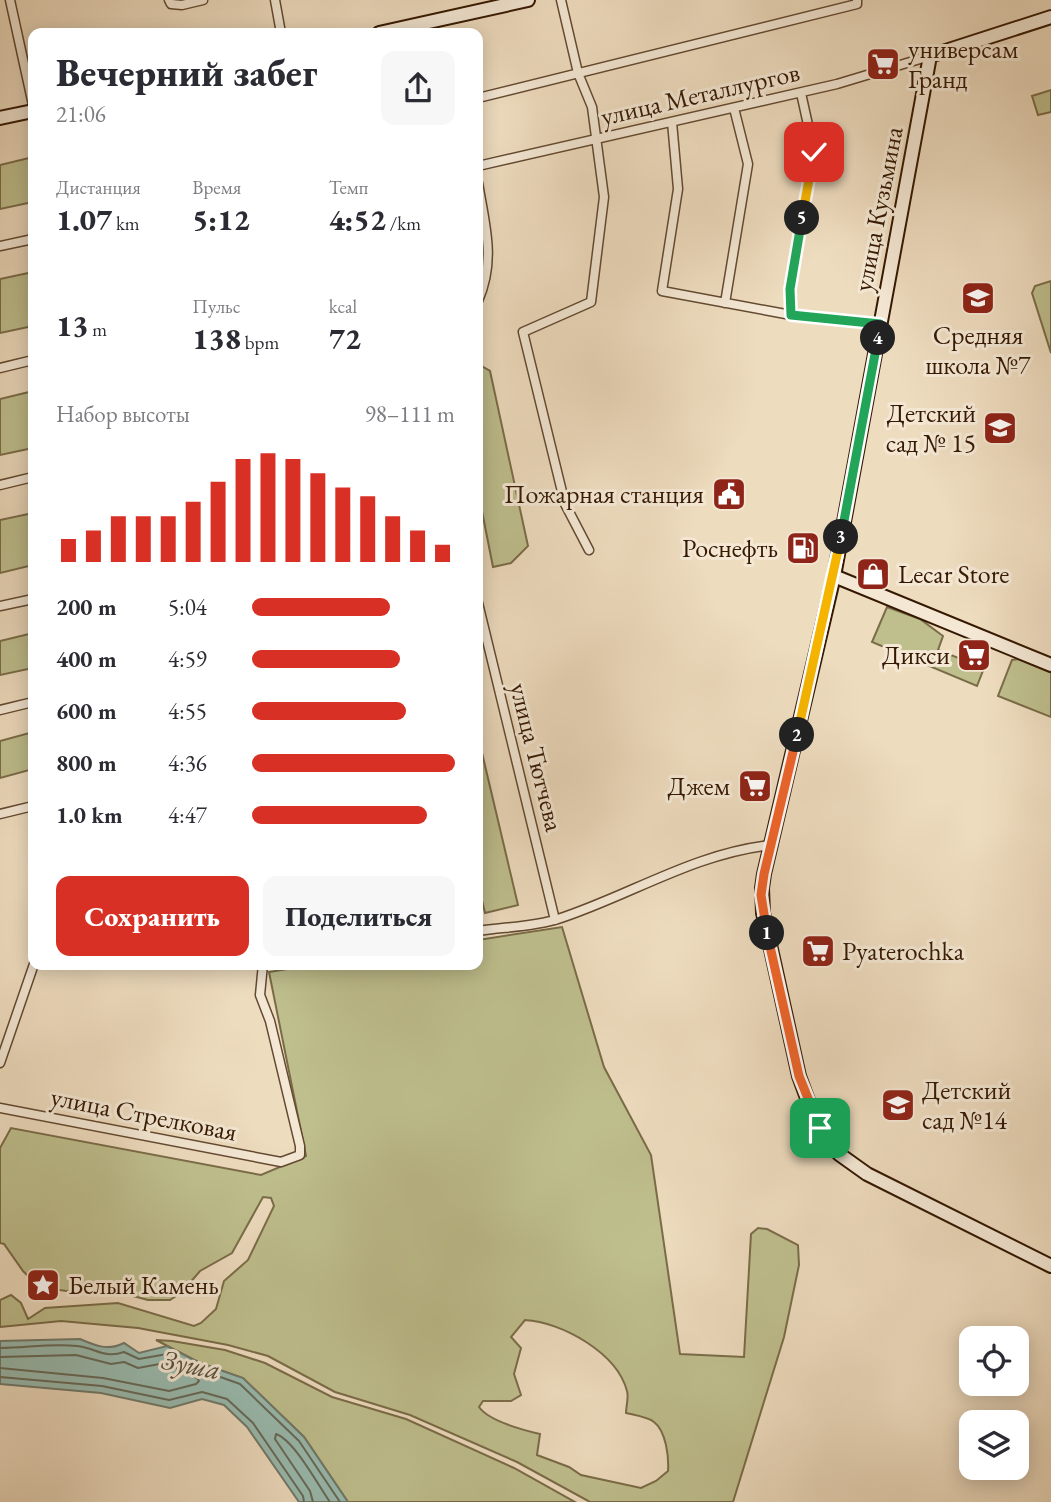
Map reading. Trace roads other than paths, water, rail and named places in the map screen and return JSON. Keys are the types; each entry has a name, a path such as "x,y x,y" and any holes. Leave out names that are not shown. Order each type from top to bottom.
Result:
{"main road":[{"path":"402,28 528,0"},
{"path":"930,56 1051,17"},
{"name":"улица Кузьмина","path":"930,56 834,576 762,888 763,913 799,1076 820,1128 839,1154 867,1174 1050,1264"},
{"path":"0,118 28,112"},
{"path":"834,576 1051,665"}],"street":[{"path":"10,0 28,81"},
{"path":"169,0 171,4 182,5 203,0"},
{"path":"275,0 280,28"},
{"path":"561,0 578,73 592,107 604,197 591,302 523,332 565,504 589,550"},
{"path":"483,97 857,2"},
{"name":"улица Металлургов","path":"483,165 837,85 930,56"},
{"path":"791,315 790,289 814,152 801,93"},
{"path":"725,303 748,164 734,108"},
{"path":"672,122 678,189 662,291 791,315 880,324"},
{"path":"483,213 489,248 483,282"},
{"path":"0,246 28,240"},
{"path":"0,368 28,361"},
{"path":"0,485 28,478"},
{"path":"0,606 28,600"},
{"name":"улица Тютчева","path":"483,624 555,920"},
{"path":"0,710 28,703"},
{"path":"0,814 28,807"},
{"path":"483,930 555,920 673,870 746,849 771,845"},
{"path":"0,1063 32,970"},
{"name":"улица Стрелковая","path":"0,1108 281,1162 300,1155 270,1021 260,995 262,970"}],"water":[{"name":"Зуша","path":"80,1339 102,1347 124,1343 139,1353 167,1346 200,1363 243,1378 304,1437 348,1502 299,1502 247,1427 224,1405 202,1399 170,1408 101,1393 0,1384 0,1341"}],"place":[{"name":"универсам Гранд","path":"883,64"},
{"name":"Средняя школа №7","path":"978,298"},
{"name":"Детский сад № 15","path":"1000,428"},
{"name":"Пожарная станция","path":"729,494"},
{"name":"Роснефть","path":"803,548"},
{"name":"Lecar Store","path":"873,574"},
{"name":"Дикси","path":"974,655"},
{"name":"Джем","path":"755,786"},
{"name":"Pyaterochka","path":"818,951"},
{"name":"Детский сад №14","path":"898,1105"},
{"name":"Белый Камень","path":"43,1285"}]}
